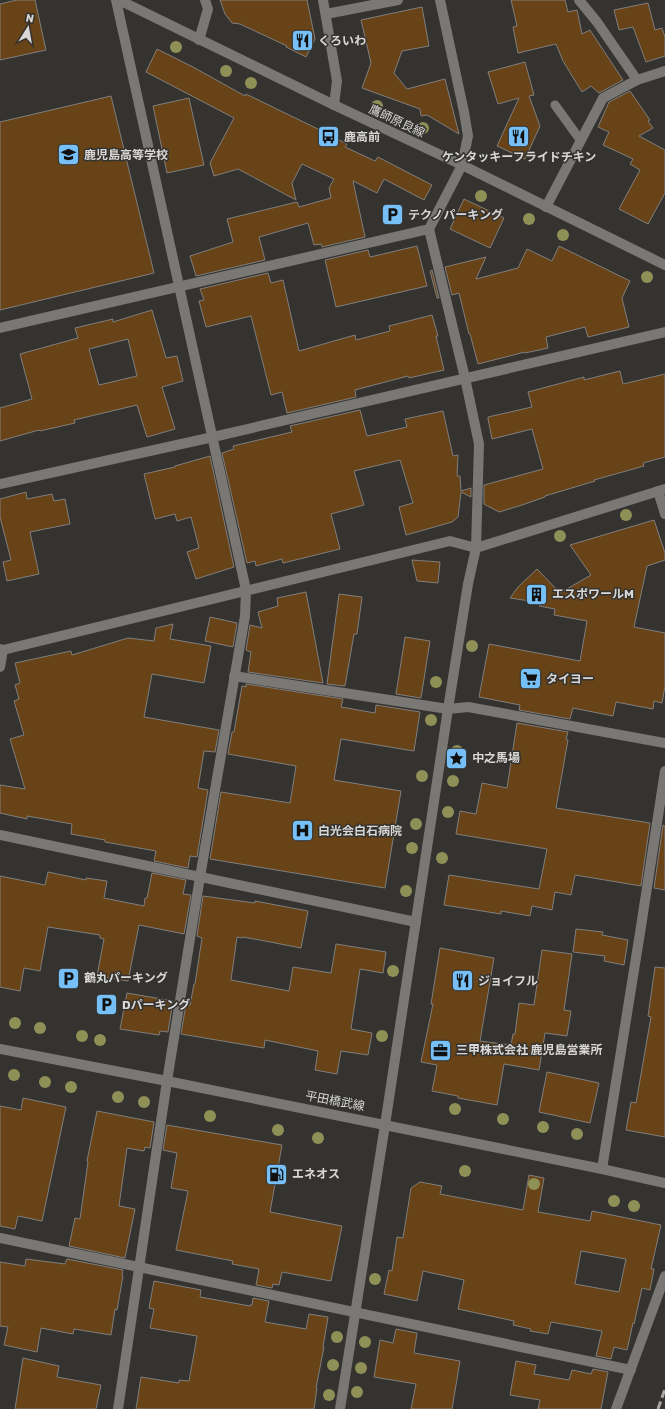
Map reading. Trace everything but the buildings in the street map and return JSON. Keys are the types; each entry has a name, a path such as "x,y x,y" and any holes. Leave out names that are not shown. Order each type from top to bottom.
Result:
{"street":[{"name":"鷹師原良線","path":"118,0 334,105 462,165 665,265"},
{"path":"118,0 246,590 245,616 200,877 118,1409"},
{"path":"199,40 208,9 206,0"},
{"path":"323,0 337,81 334,105"},
{"path":"326,14 398,0"},
{"path":"340,1409 448,709 467,590 476,548 479,444 430,229 462,165 468,136 440,0"},
{"path":"579,0 597,22 637,80"},
{"path":"546,207 603,98 637,80 665,71"},
{"path":"0,328 430,229"},
{"path":"0,484 213,437 665,332"},
{"path":"0,667 2,650 450,541 476,548 662,490 665,514"},
{"path":"234,676 448,709 468,707 665,743"},
{"path":"602,1169 665,771"},
{"path":"0,836 416,922"},
{"name":"平田橋武線","path":"0,1049 168,1080 665,1183"},
{"path":"0,1238 631,1370"},
{"path":"616,1409 665,1276"}],"lane":[{"path":"555,105 581,141"}],"railway":[{"path":"658,1409 665,1389"}],"place":[{"name":"くろいわ","path":"302,41"},
{"name":"ケンタッキーフライドチキン","path":"519,136"},
{"name":"鹿高前","path":"329,137"},
{"name":"鹿児島高等学校","path":"69,155"},
{"name":"テクノパーキング","path":"393,215"},
{"name":"エスポワールM","path":"536,594"},
{"name":"タイヨー","path":"530,679"},
{"name":"中之馬場","path":"456,758"},
{"name":"白光会白石病院","path":"303,831"},
{"name":"鶴丸パーキング","path":"69,978"},
{"name":"ジョイフル","path":"462,981"},
{"name":"Dパーキング","path":"106,1005"},
{"name":"三甲株式会社 鹿児島営業所","path":"440,1050"},
{"name":"エネオス","path":"277,1174"}]}
